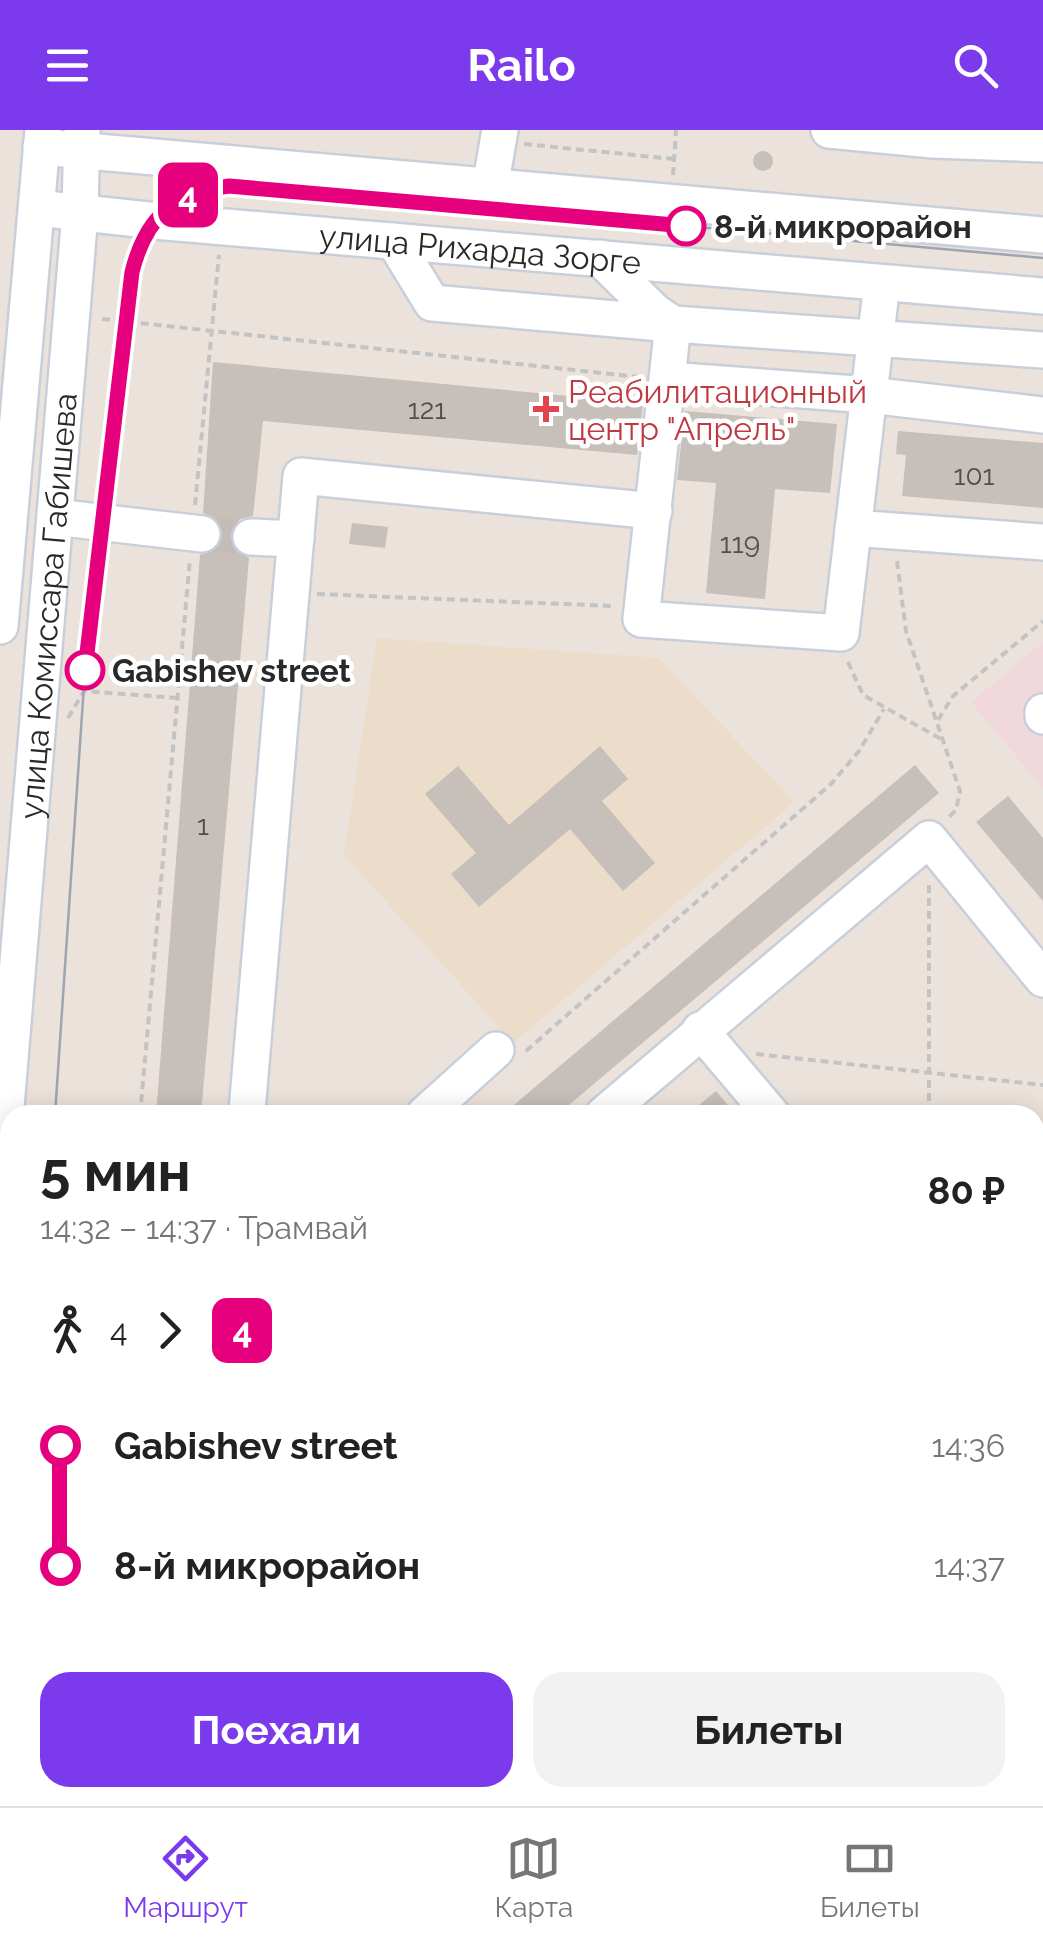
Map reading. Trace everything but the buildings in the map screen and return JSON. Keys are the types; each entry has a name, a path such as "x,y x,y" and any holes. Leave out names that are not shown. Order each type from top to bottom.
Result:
{"street":[{"path":"829,130 1043,144"},
{"path":"490,187 510,137"},
{"path":"0,626 7,439 37,208 42,139"},
{"name":"улица Рихарда Зорге","path":"42,139 490,187 1043,235"},
{"name":"улица Комиссара Габишева","path":"6,1105 80,213 82,141"},
{"name":"улица Рихарда Зорге","path":"37,208 1043,296"},
{"path":"394,241 432,303 1043,350"},
{"path":"600,258 654,312 673,324"},
{"path":"673,324 641,620 841,634 882,283"},
{"path":"668,380 868,395 1043,415"},
{"path":"247,1105 301,476 654,511"},
{"path":"54,517 197,534"},
{"path":"853,528 1043,542"},
{"path":"250,537 296,539"},
{"path":"617,1105 708,1040 929,838 1043,978"},
{"path":"708,1040 763,1105"},
{"path":"435,1105 496,1050"}],"path":[{"path":"510,137 674,159"},
{"path":"141,1105 177,698 197,534 221,226"},
{"path":"98,318 668,380"},
{"path":"894,531 906,631 960,791 956,810 929,838 929,1105"},
{"path":"291,593 642,607"},
{"path":"937,722 954,696 1043,621"},
{"path":"841,634 847,661 863,695 943,741"},
{"path":"66,721 84,691 177,698"},
{"path":"496,1050 525,1052 802,810 859,751 884,709"},
{"path":"708,1040 1043,1085"}],"shaded area":[{"path":"377,638 659,658 794,802 513,1043 344,855"},
{"path":"1043,642 1043,788 971,702"}],"tunnel":[{"path":"202,534 251,537"}],"tram line":[{"path":"56,1105 85,670 132,271 145,236 165,211 192,194 229,185 1043,258"},
{"name":"4","path":"85,670 132,272 139,244 153,221 168,208 200,189 229,186 686,226"}],"place":[{"name":"8-й микрорайон","path":"686,226"},
{"name":"Реабилитационный центр \"Апрель\"","path":"546,409"},
{"name":"Gabishev street","path":"85,670"}]}
